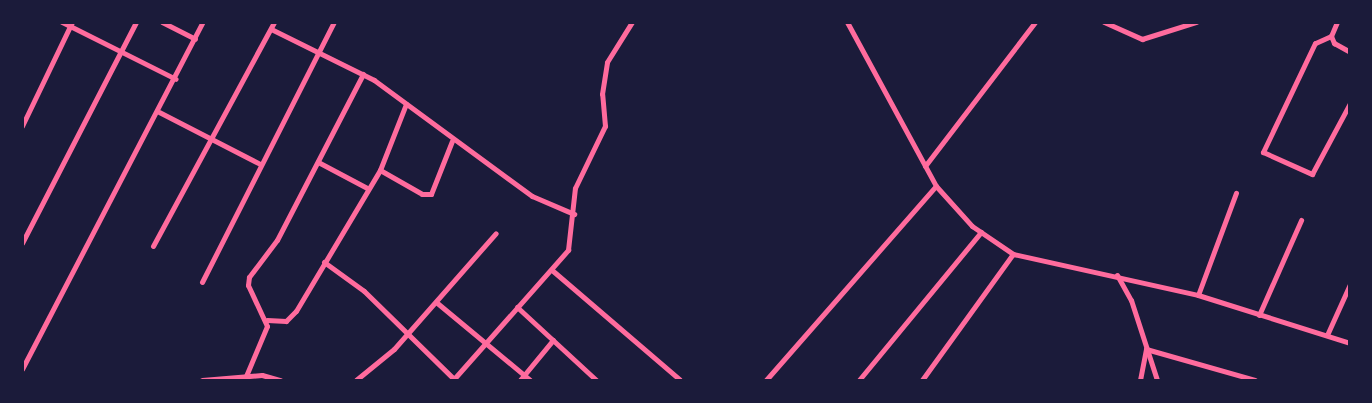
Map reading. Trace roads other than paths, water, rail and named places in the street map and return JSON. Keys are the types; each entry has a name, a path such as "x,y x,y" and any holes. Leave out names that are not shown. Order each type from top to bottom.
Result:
{"street":[{"path":"62,22 71,25 121,53 176,78"},
{"path":"22,243 136,22"},
{"path":"162,22 195,39"},
{"path":"22,369 159,112 203,22"},
{"path":"153,246 213,141 274,22"},
{"path":"202,282 260,164 334,22"},
{"path":"324,262 364,290 454,380 517,307 553,272 571,243 575,188 605,126 602,94 607,62 632,22"},
{"path":"925,166 1034,22"},
{"path":"1104,22 1142,39 1196,22"},
{"path":"1337,22 1331,36 1315,43 1264,152 1312,174 1350,102"},
{"path":"849,23 936,186 981,232 1013,254 1117,274 1198,295 1350,343"},
{"path":"22,126 71,25"},
{"path":"271,29 317,54 363,74 406,104 452,141 532,196 574,214"},
{"path":"1331,36 1350,52"},
{"path":"246,376 267,320 251,291 249,277 277,240 363,74"},
{"path":"267,320 292,318 367,188 380,170 406,104"},
{"path":"159,112 260,164"},
{"path":"380,170 422,194 431,194 452,141"},
{"path":"318,162 367,188"},
{"path":"766,380 936,186"},
{"path":"1198,295 1236,193"},
{"path":"1259,315 1301,220"},
{"path":"859,380 981,232"},
{"path":"356,380 407,334 496,233"},
{"path":"922,380 1013,254"},
{"path":"553,272 680,380"},
{"path":"1117,274 1131,300 1157,380"},
{"path":"1326,335 1350,284"},
{"path":"436,302 522,378 530,380"},
{"path":"517,307 596,380"},
{"path":"522,378 553,340"},
{"path":"1140,380 1146,349"},
{"path":"1146,349 1255,380"},
{"path":"202,380 246,376 280,380"}]}
